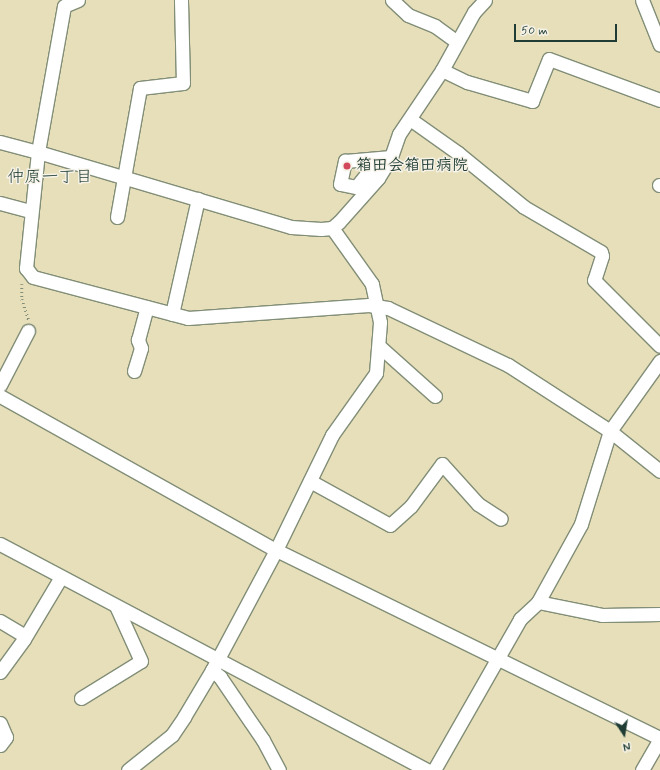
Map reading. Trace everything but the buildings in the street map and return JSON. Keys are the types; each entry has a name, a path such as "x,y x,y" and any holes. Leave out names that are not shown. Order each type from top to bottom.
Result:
{"street":[{"path":"78,0 64,6 38,152 30,211 26,268 34,277 188,318 378,306 388,308 508,365 610,431 660,471"},
{"path":"117,217 140,88 183,84 181,0"},
{"path":"392,0 408,15 436,26 456,41"},
{"path":"0,142 291,227 332,228 378,178 389,160 399,134 410,120 442,70 456,41 474,12 485,0"},
{"path":"642,0 660,45"},
{"path":"442,70 467,82 532,101 549,59 660,100"},
{"path":"410,120 458,153 524,208 601,252 602,256 594,280 660,346"},
{"path":"172,314 198,200"},
{"path":"0,203 30,211"},
{"path":"128,770 172,735 214,665 276,550 332,435 376,373 379,346 378,306 372,284 332,228"},
{"path":"134,371 141,348 138,340 147,307"},
{"path":"0,385 28,331"},
{"path":"379,346 435,396"},
{"path":"434,770 520,619 538,602 581,524 610,431 660,361"},
{"path":"0,396 276,550 660,738 642,770"},
{"path":"310,481 390,525 411,506 442,464 478,504 501,519"},
{"path":"0,544 116,606 214,665 412,767 427,770"},
{"path":"0,672 25,636 62,577"},
{"path":"538,602 602,615 660,614"},
{"path":"81,698 140,661 116,606"},
{"path":"0,621 25,636"},
{"path":"214,665 277,769"},
{"path":"0,723 6,737 0,745"}],"path":[{"path":"28,331 31,326 21,288 22,279 30,273"}],"place":[{"name":"箱田会箱田病院","path":"347,166"}],"district":[{"name":"仲原一丁目","path":"50,178"}]}
